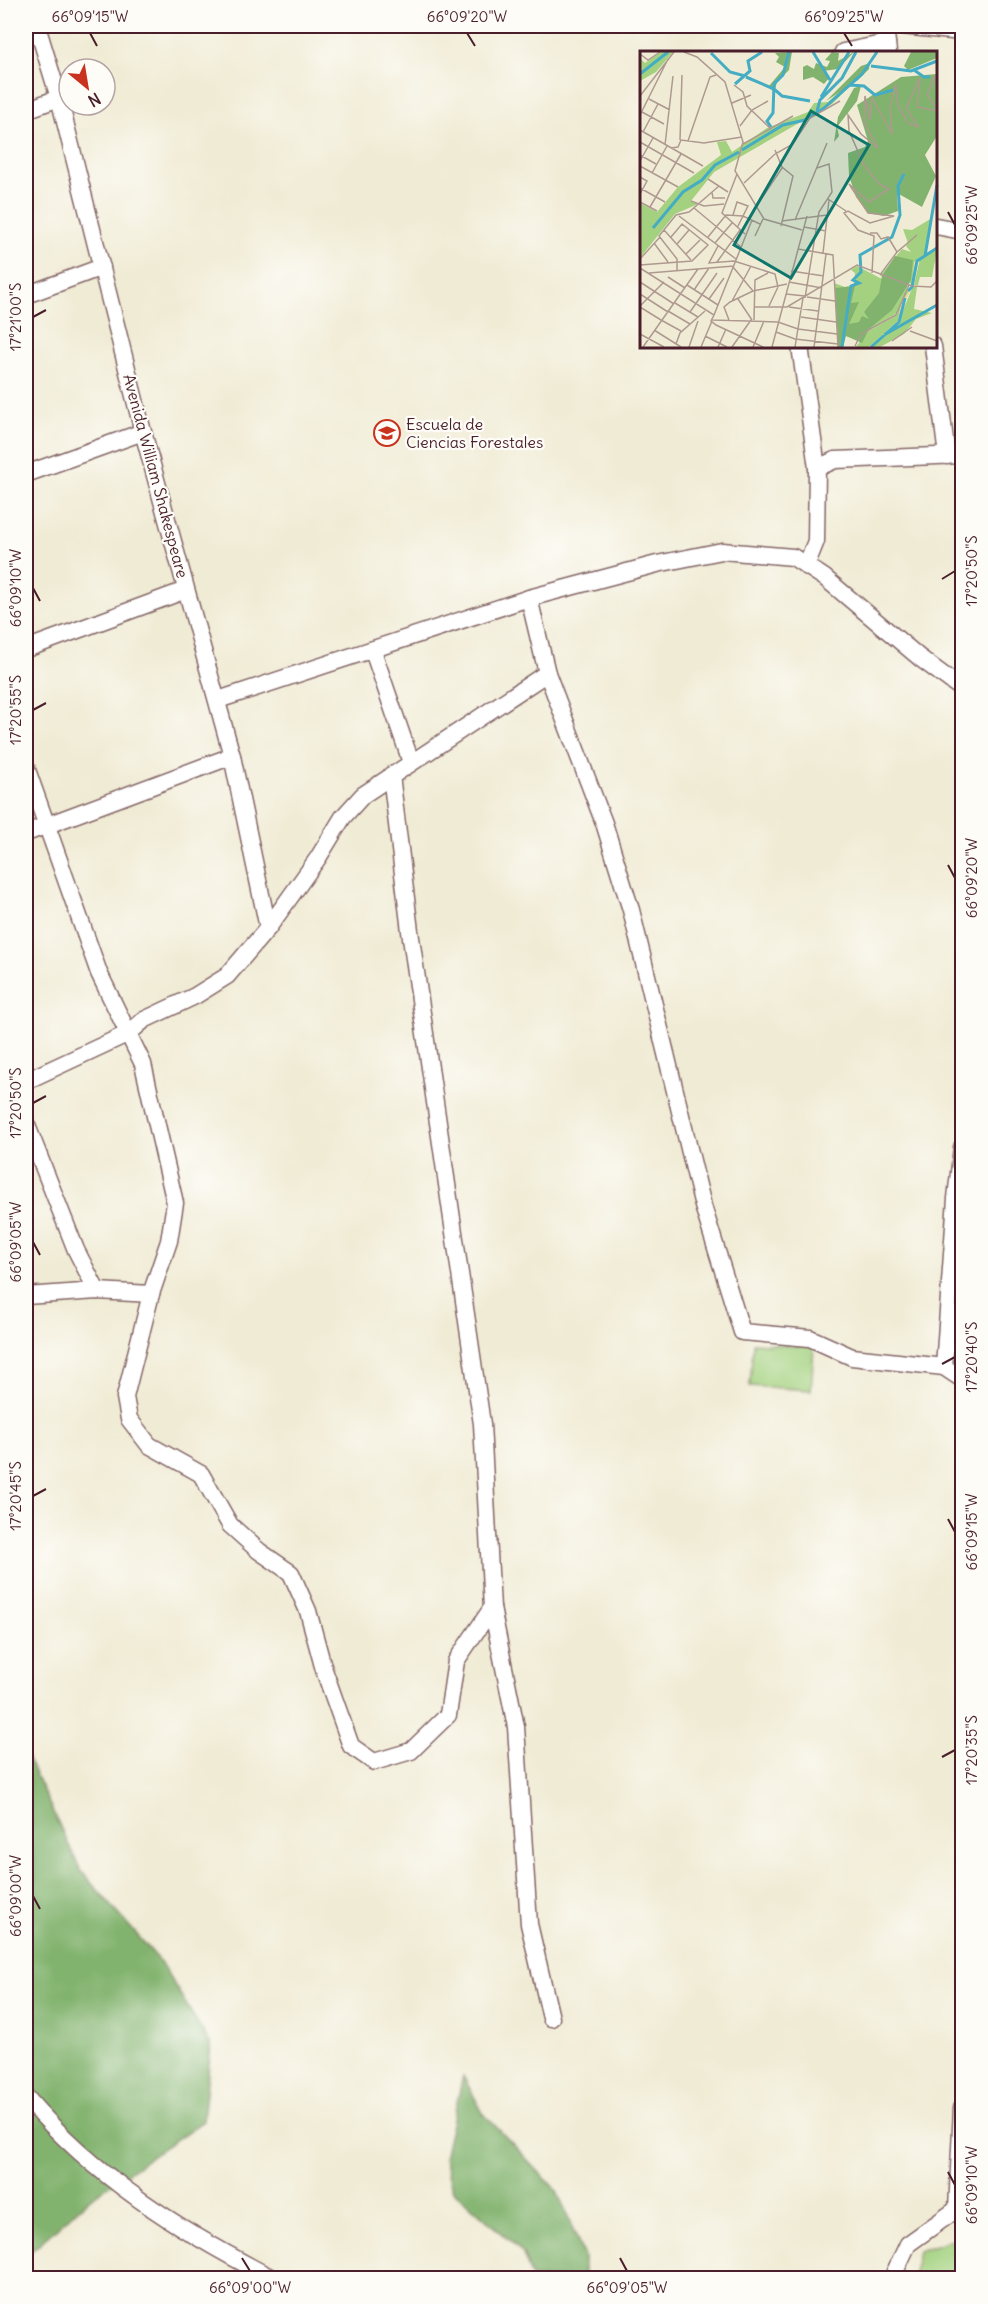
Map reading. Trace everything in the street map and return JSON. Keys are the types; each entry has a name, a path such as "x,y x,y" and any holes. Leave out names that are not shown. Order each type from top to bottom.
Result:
{"street":[{"name":"Avenida William Shakespeare","path":"37,26 57,91"},
{"path":"854,51 887,48 885,26"},
{"path":"902,26 963,32"},
{"path":"26,111 57,99"},
{"name":"Avenida William Shakespeare","path":"64,117 143,432 218,700 268,928"},
{"path":"937,226 963,231"},
{"path":"26,295 102,267"},
{"path":"800,348 817,468 816,541 806,566"},
{"path":"817,468 835,460 955,455 933,348"},
{"path":"26,474 143,432"},
{"path":"218,700 529,598 657,564 722,550 794,557 825,578 920,658 963,690"},
{"path":"26,650 186,590"},
{"path":"529,598 547,673 604,823 631,910 704,1206 742,1332 810,1338 852,1357 944,1367 963,1379"},
{"path":"373,651 411,762"},
{"path":"26,1081 129,1033 144,1020 195,996 227,976 268,928 343,817 363,795 547,673"},
{"path":"26,833 232,756"},
{"path":"26,767 99,973 143,1064 175,1203 169,1241 151,1294 125,1397 129,1419 149,1445 201,1474 230,1525 259,1551 291,1573 308,1611 324,1670 351,1746 374,1762 411,1751 448,1715 456,1661 492,1608"},
{"path":"391,775 410,931 482,1424 492,1608 516,1727 529,1924 551,2018"},
{"path":"26,1123 76,1250 97,1291"},
{"path":"944,1367 963,1147"},
{"path":"26,1296 97,1291 151,1294"},
{"path":"26,2097 44,2119 139,2202 272,2278"},
{"path":"892,2278 908,2244 928,2227 957,2209 963,2108"}],"green space":[{"path":"753,1343 814,1347 811,1390 750,1386"},
{"path":"26,1755 81,1871 159,1960 211,2045 203,2121 89,2199 29,2253 31,2278 26,2278"},
{"path":"463,2076 483,2113 557,2191 584,2257 584,2278 532,2278 522,2252 452,2189 444,2158"},
{"path":"962,2236 962,2278 913,2278 918,2251"}],"waterway":[{"path":"956,2278 962,2268"}],"place":[{"name":"Escuela de Ciencias Forestales","path":"387,433"}]}
